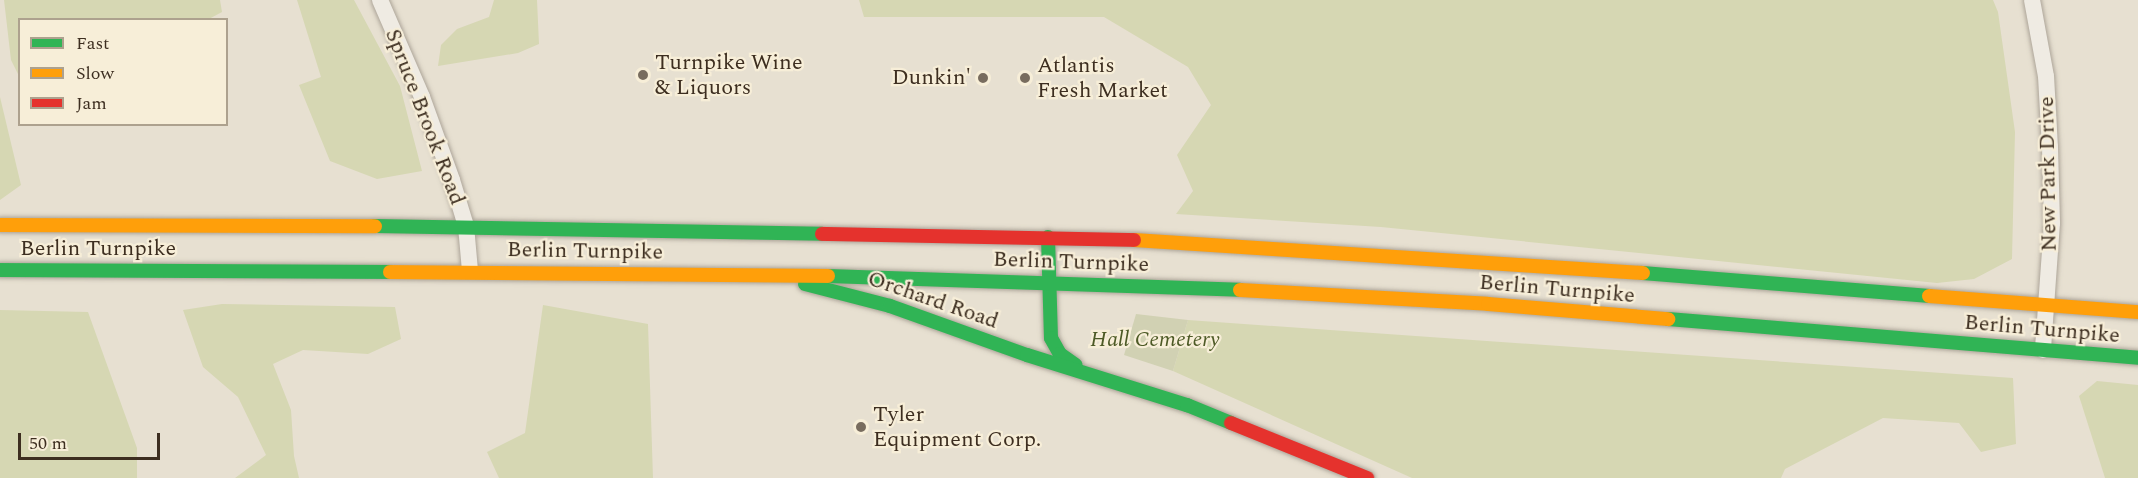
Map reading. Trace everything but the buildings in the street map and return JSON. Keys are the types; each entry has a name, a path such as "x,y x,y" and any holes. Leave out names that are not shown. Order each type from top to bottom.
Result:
{"main road":[{"name":"Berlin Turnpike","path":"0,225 466,226 1048,237 1383,253 2138,312"},
{"name":"Orchard Road","path":"1048,237 1051,338 1060,354 1096,374"},
{"name":"Berlin Turnpike","path":"0,270 755,274 1048,282 1380,297 2138,358"},
{"name":"Orchard Road","path":"755,274 843,292 890,306 1027,355 1096,374 1187,405 1367,478"}],"street":[{"name":"Spruce Brook Road","path":"380,0 438,139 466,226 470,271"},
{"name":"New Park Drive","path":"2032,0 2046,76 2050,147 2052,223 2043,350"}],"green space":[{"path":"4,0 220,0 222,12 211,18 18,18 18,74 11,60"},
{"path":"297,0 354,0 400,86 422,171 377,179 330,161 299,85 321,77"},
{"path":"494,0 537,0 539,44 518,53 438,66 441,45 457,29 489,17"},
{"path":"859,0 1993,0 1998,12 2015,132 2012,259 1974,279 1937,283 1381,227 1176,214 1193,191 1177,155 1211,105 1188,67 1104,17 864,17"},
{"path":"0,97 21,185 0,200"},
{"path":"222,304 395,307 401,339 368,354 303,350 273,364 291,410 294,456 299,478 235,478 266,455 238,397 203,367 183,310"},
{"path":"543,305 648,324 653,478 499,478 487,452 525,433"},
{"path":"0,310 88,312 137,448 137,478 0,478"},
{"name":"Hall Cemetery","path":"1136,314 1188,320 1173,371 1124,355"},
{"path":"1188,320 2013,378 2016,444 1981,452 1959,423 1883,418 1785,469 1781,478 1412,478 1173,371"},
{"path":"2097,381 2138,385 2138,478 2105,478 2079,396"}],"traffic: fast":[{"path":"375,226 822,234"},
{"path":"1048,237 1051,338 1060,354 1076,365"},
{"path":"0,270 390,272"},
{"path":"1643,273 1929,296"},
{"path":"828,276 1240,290"},
{"path":"805,284 890,306 1027,355 1187,405 1231,423"},
{"path":"1668,319 2138,358"}],"traffic: slow":[{"path":"0,225 375,226"},
{"path":"1134,240 1643,273"},
{"path":"390,272 828,276"},
{"path":"1240,290 1488,304 1668,319"},
{"path":"1929,296 2138,312"}],"traffic: jam":[{"path":"822,234 1134,240"},
{"path":"1231,423 1367,478"}],"place":[{"name":"Turnpike Wine & Liquors","path":"643,75"},
{"name":"Dunkin'","path":"983,78"},
{"name":"Atlantis Fresh Market","path":"1025,78"},
{"name":"Tyler Equipment Corp.","path":"861,427"}]}
